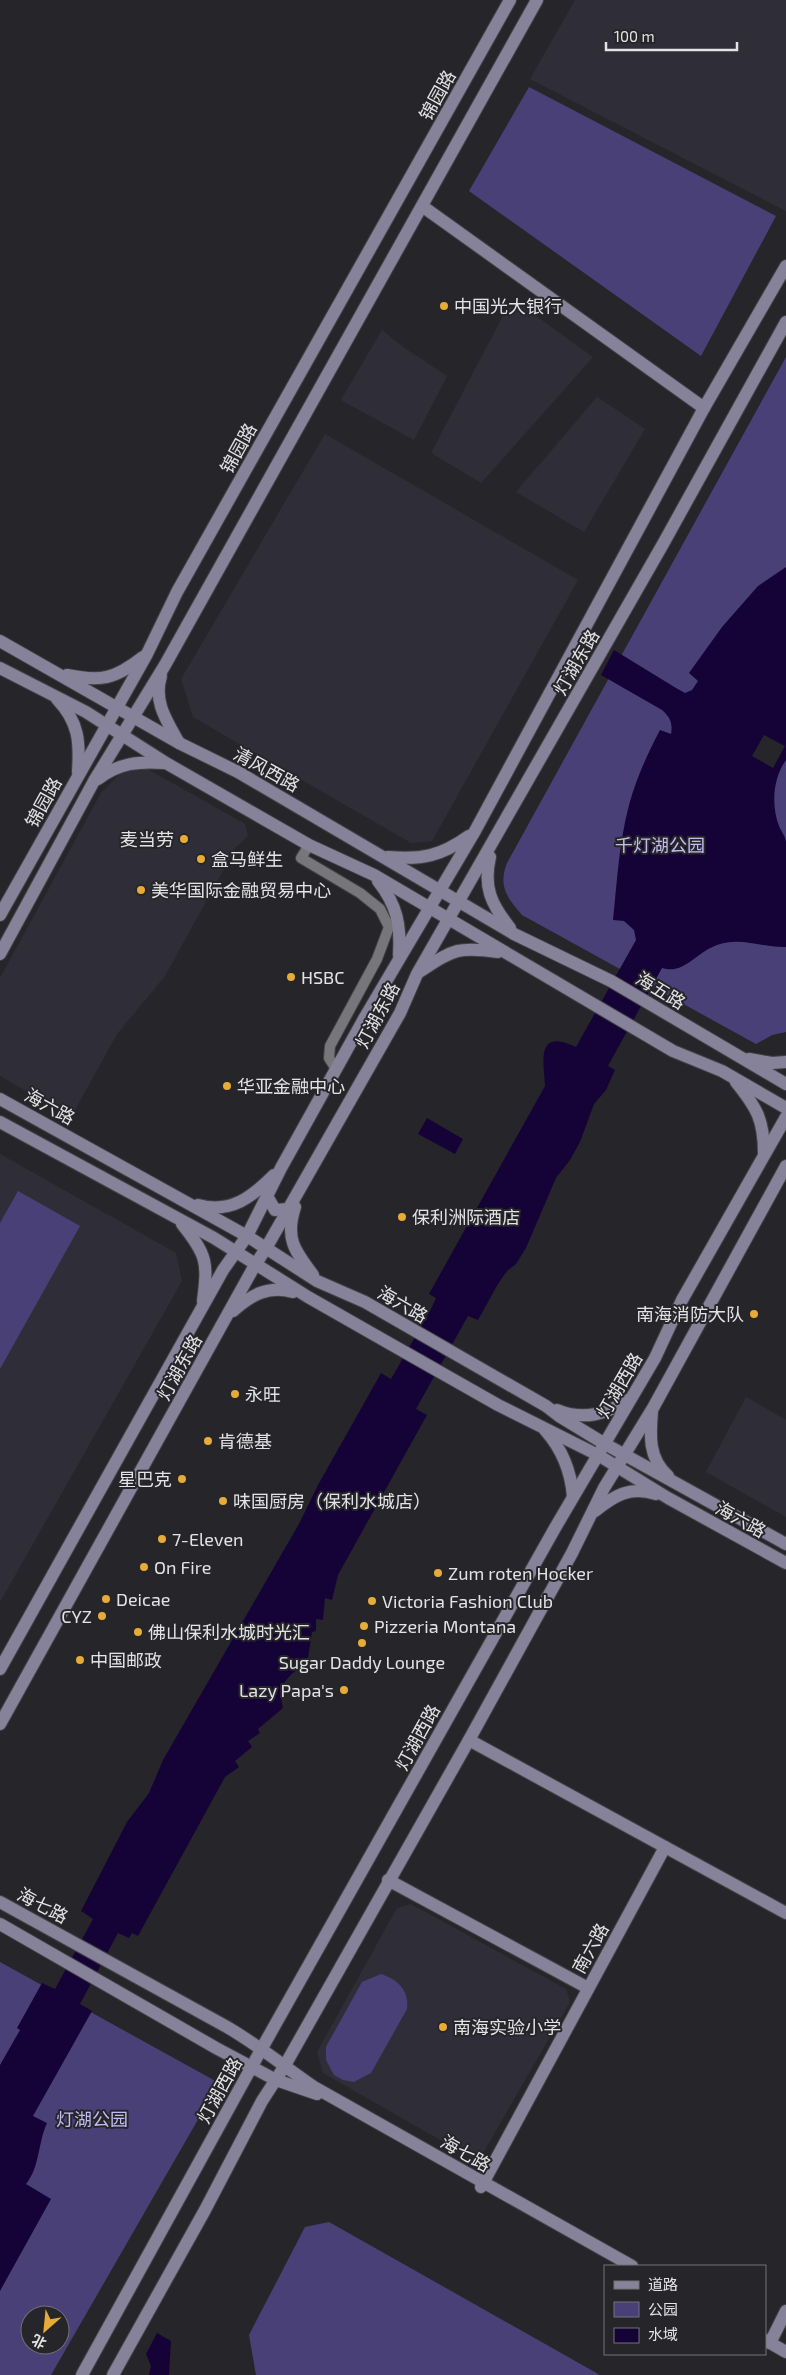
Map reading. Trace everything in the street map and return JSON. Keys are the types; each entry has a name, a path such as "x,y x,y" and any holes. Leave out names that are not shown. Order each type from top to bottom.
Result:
{"main road":[{"name":"锦园路","path":"0,914 147,654 177,592 510,0"},
{"path":"180,743 160,709 159,683 165,664 537,0"},
{"path":"422,206 704,408"},
{"name":"灯湖东路","path":"0,1668 202,1307 235,1252 247,1236 336,1069 475,831 704,408 786,266"},
{"name":"灯湖东路","path":"0,1724 254,1265 265,1250 400,1013 417,974 494,842 786,322"},
{"name":"清风西路","path":"0,641 180,743 238,772 514,934"},
{"path":"58,674 88,679 104,679 126,670 147,654"},
{"name":"锦园路","path":"0,954 94,781 165,664"},
{"path":"0,668 106,724 166,763 309,845 374,875 673,1051 731,1076 786,1108"},
{"path":"51,694 64,706 79,739 78,775"},
{"path":"94,781 124,764 146,761 166,763"},
{"path":"384,857 414,859 433,855 451,849 475,831"},
{"path":"494,842 486,876 489,891 501,917 514,934"},
{"path":"374,875 389,895 396,909 400,933 398,962"},
{"name":"海五路","path":"514,934 611,981 786,1084"},
{"path":"417,974 456,950 476,949 505,953"},
{"path":"740,1057 772,1062 786,1062"},
{"path":"731,1076 754,1104 760,1116 764,1133 764,1155"},
{"name":"海六路","path":"0,1099 247,1236 265,1250 317,1281 365,1302 546,1406 606,1444 786,1544"},
{"name":"灯湖西路","path":"82,2375 262,2048 573,1497 655,1358 682,1300 786,1117"},
{"name":"海六路","path":"0,1122 177,1218 308,1297 498,1405 538,1423 598,1455 668,1498 786,1563"},
{"path":"113,2375 205,2210 262,2101 284,2067 388,1880 469,1740 595,1510 604,1488 653,1408 786,1166"},
{"path":"185,1201 211,1208 242,1202 282,1168"},
{"path":"304,1181 290,1222 290,1236 301,1260 317,1281"},
{"path":"267,1196 275,1210 288,1209"},
{"path":"177,1218 199,1244 205,1259 206,1276 202,1307"},
{"path":"225,1318 254,1294 268,1289 283,1289 308,1297"},
{"path":"546,1406 564,1413 594,1415 607,1412 632,1397"},
{"path":"653,1408 650,1439 654,1456 662,1470 677,1484"},
{"path":"538,1423 556,1442 564,1457 573,1497"},
{"path":"595,1510 622,1493 635,1490 668,1498"},
{"path":"469,1740 786,1913"},
{"name":"南六路","path":"482,2185 665,1847"},
{"path":"388,1880 588,1988"},
{"name":"海七路","path":"0,1902 70,1939 262,2048 284,2067 320,2091 621,2265"},
{"name":"海七路","path":"0,1924 105,1986 276,2080 316,2094 630,2265"},
{"path":"766,2343 786,2311"},
{"path":"766,2343 786,2352"},
{"path":"766,2343 786,2358"}],"street":[{"path":"309,845 301,858 360,894 380,909 389,927 377,959 330,1046 329,1058 336,1069"}],"shaded area":[{"path":"575,0 786,0 786,211 530,79"},
{"path":"518,303 593,357 481,483 431,453 506,310"},
{"path":"382,330 403,347 447,376 414,440 341,400"},
{"path":"597,397 645,429 584,532 516,492"},
{"path":"325,434 578,580 432,841 411,843 193,717 181,679"},
{"path":"144,767 245,824 248,836 236,847 165,976 117,1034 71,1117 0,1076 0,978 101,793 122,772"},
{"path":"0,1154 176,1253 182,1281 0,1602"},
{"path":"746,1397 786,1420 786,1517 706,1472"},
{"name":"南海实验小学","path":"411,1904 566,1989 570,2002 483,2153 472,2158 323,2073 317,2052 397,1908"}],"green space":[{"path":"529,87 776,216 701,356 469,191"},
{"name":"千灯湖公园","path":"786,357 786,1032 772,1035 756,1044 522,915 508,897 503,878 507,863"},
{"path":"18,1191 80,1226 0,1369 0,1223"},
{"name":"灯湖公园","path":"0,1962 219,2083 70,2342 70,2305 20,2305 20,2355 63,2355 51,2375 0,2375"},
{"path":"381,1974 393,1979 404,1991 407,2009 371,2073 354,2082 343,2080 334,2075 326,2060 326,2047 362,1982"},
{"path":"329,2222 600,2375 256,2375 249,2335 305,2227"}],"water":[{"path":"786,567 786,760 778,775 774,801 776,818 786,843 786,947 743,942 726,943 709,949 683,966 670,969 662,968 608,1066 615,1070 606,1090 594,1104 580,1142 570,1160 556,1178 526,1248 516,1264 507,1271 498,1284 478,1320 468,1316 416,1409 427,1415 338,1575 332,1600 325,1598 323,1620 316,1619 316,1631 312,1632 307,1665 294,1672 283,1687 281,1700 283,1708 258,1729 260,1733 248,1741 252,1747 235,1761 239,1767 225,1777 138,1936 132,1933 129,1938 118,1933 80,2004 92,2011 33,2116 47,2123 34,2170 26,2184 51,2199 0,2291 0,2065 20,2030 17,2028 42,1983 55,1989 93,1919 81,1911 127,1822 149,1793 163,1760 300,1522 318,1485 381,1373 391,1379 431,1309 436,1298 429,1294 545,1086 545,1049 554,1041 576,1047 636,940 634,930 624,921 613,920 623,834 632,795 646,758 660,730 671,734 672,727 669,718 662,710 601,675 614,650 685,693 692,690 698,681 689,673 722,627 758,586"},
{"path":"427,1118 463,1139 455,1154 418,1134"},
{"path":"157,2333 171,2341 169,2375 149,2375 151,2366 146,2354"}],"pier":[{"path":"764,735 785,746 773,768 752,756"}],"place":[{"name":"中国光大银行","path":"444,306"},
{"name":"麦当劳","path":"184,839"},
{"name":"盒马鲜生","path":"201,859"},
{"name":"美华国际金融贸易中心","path":"141,890"},
{"name":"HSBC","path":"291,977"},
{"name":"华亚金融中心","path":"227,1086"},
{"name":"保利洲际酒店","path":"402,1217"},
{"name":"南海消防大队","path":"754,1314"},
{"name":"永旺","path":"235,1394"},
{"name":"肯德基","path":"208,1441"},
{"name":"星巴克","path":"182,1479"},
{"name":"味国厨房（保利水城店）","path":"223,1501"},
{"name":"7-Eleven","path":"162,1539"},
{"name":"On Fire","path":"144,1567"},
{"name":"Zum roten Hocker","path":"438,1573"},
{"name":"Deicae","path":"106,1599"},
{"name":"Victoria Fashion Club","path":"372,1601"},
{"name":"CYZ","path":"102,1616"},
{"name":"Pizzeria Montana","path":"364,1626"},
{"name":"佛山保利水城时光汇","path":"138,1632"},
{"name":"Sugar Daddy Lounge","path":"362,1643"},
{"name":"中国邮政","path":"80,1660"},
{"name":"Lazy Papa's","path":"344,1690"},
{"name":"南海实验小学","path":"443,2027"}]}
